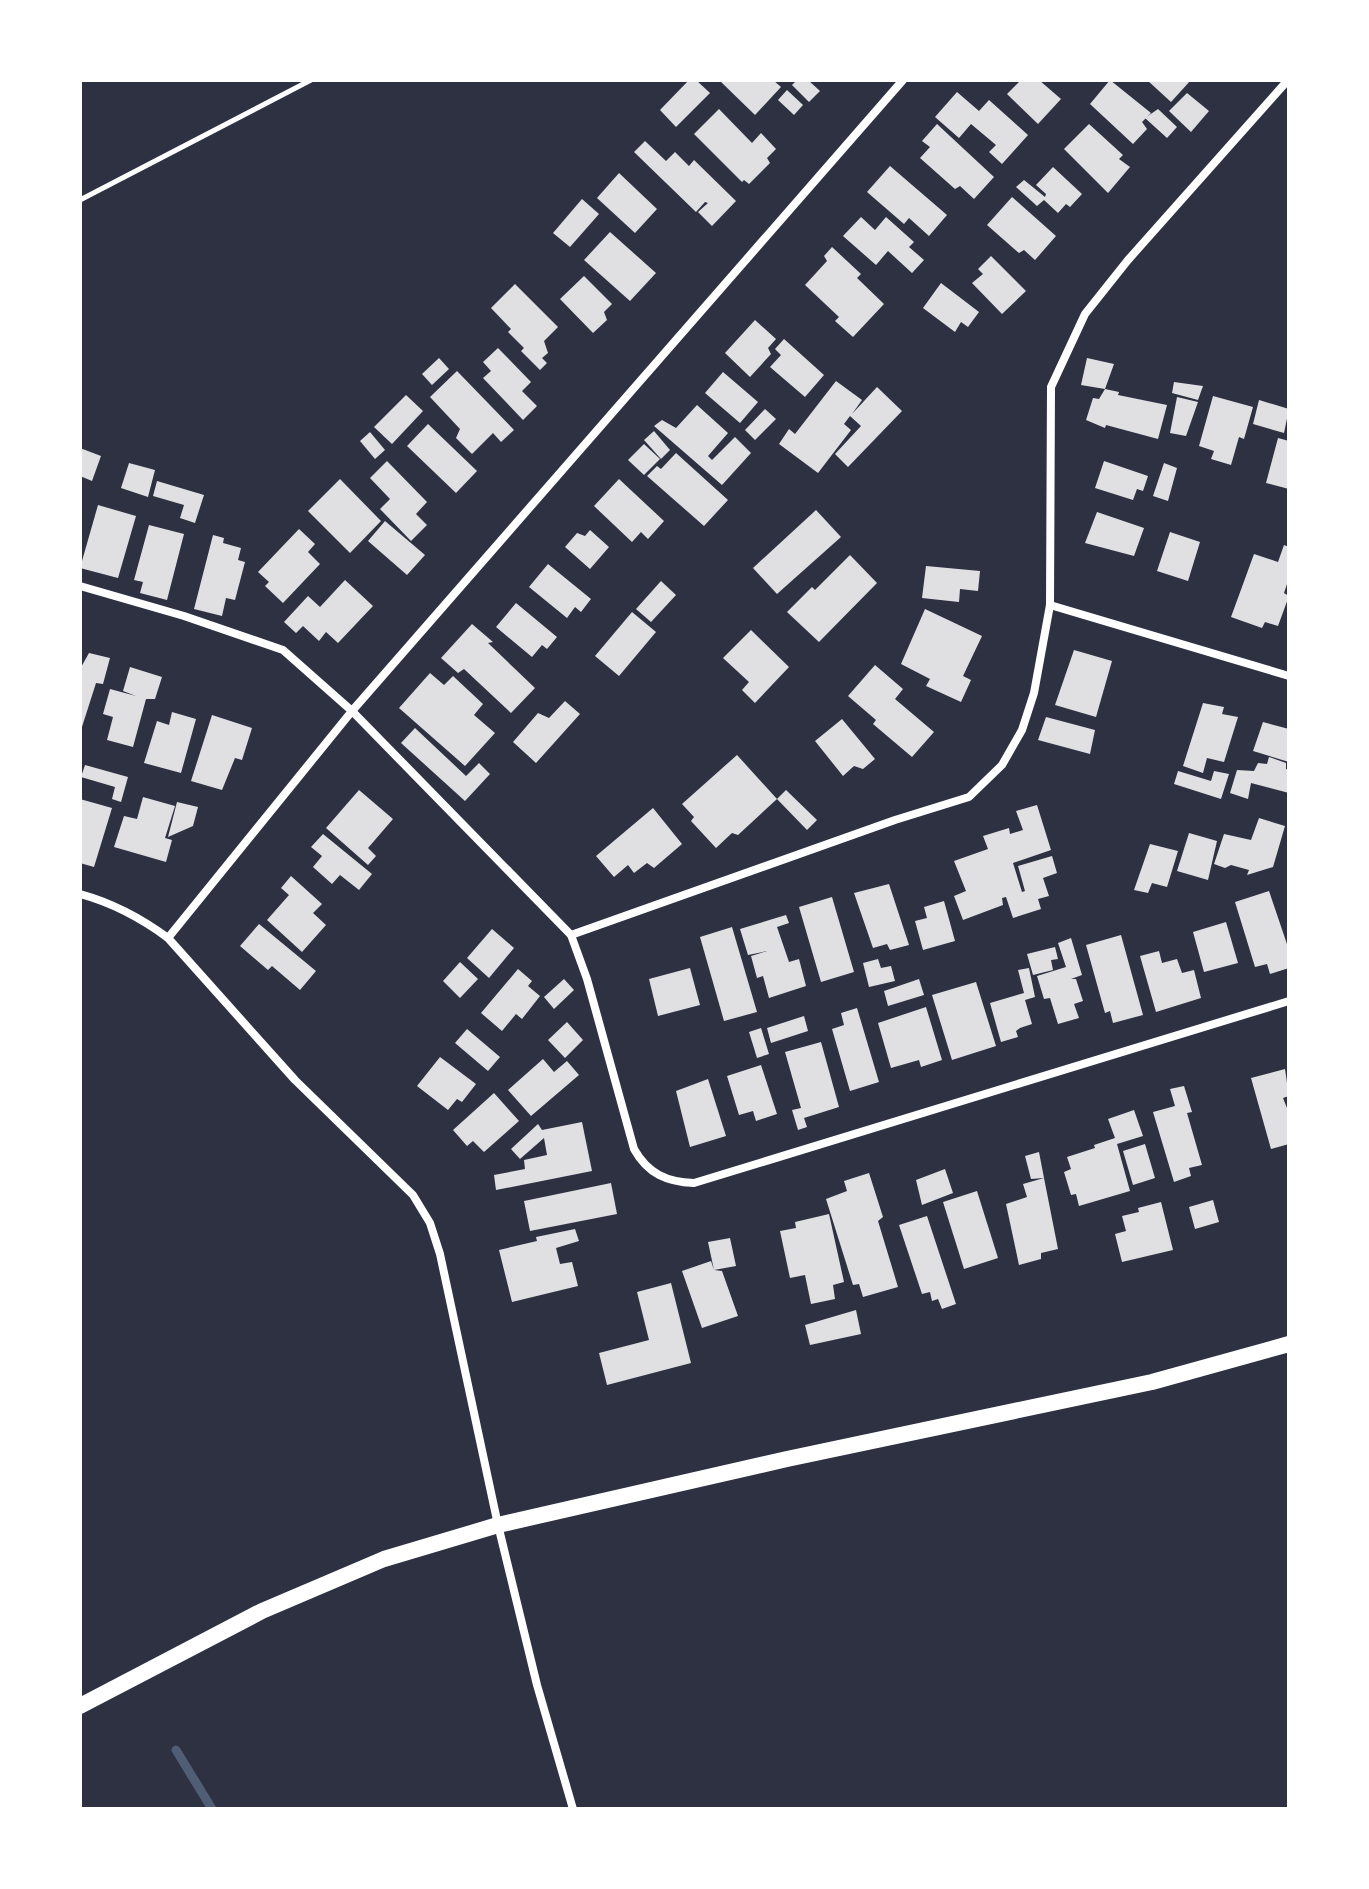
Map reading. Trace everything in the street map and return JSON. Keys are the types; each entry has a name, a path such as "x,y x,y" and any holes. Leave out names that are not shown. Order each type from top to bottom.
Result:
{"main road":[{"path":"80,1706 262,1611 384,1559 498,1525 1152,1382 1289,1344"}],"street":[{"path":"168,938 352,711 903,80"},
{"path":"571,935 895,820 969,797 1002,765 1022,730 1034,693 1050,605 1051,387 1085,314 1128,260 1288,80"},
{"path":"80,586 184,616 283,650 352,711 571,935 587,979 634,1149 640,1161 653,1173 671,1182 694,1183 1289,1001"},
{"path":"1050,605 1289,676"},
{"path":"80,894 101,900 143,920 168,938 295,1080 413,1195 430,1223 440,1254 498,1525 537,1685 573,1809"}],"path":[{"path":"80,200 311,80"}],"building":[{"path":"689,80 696,80 710,93 676,127 660,110"},
{"path":"719,80 773,80 781,87 755,115"},
{"path":"797,80 808,80 820,91 809,102 792,85"},
{"path":"1021,80 1039,80 1061,99 1038,124 1007,94"},
{"path":"1110,80 1151,113 1142,122 1147,129 1133,144 1090,104"},
{"path":"1147,80 1191,80 1171,102"},
{"path":"787,90 803,105 794,115 778,100"},
{"path":"957,92 979,111 989,100 1028,135 1002,164 989,152 996,145 971,124 959,138 935,117"},
{"path":"1187,93 1209,111 1191,132 1169,111"},
{"path":"719,109 752,143 761,133 776,149 767,158 770,163 749,184 744,180 742,182 694,134"},
{"path":"1158,109 1177,127 1167,138 1145,118"},
{"path":"937,124 994,177 974,199 960,186 955,189 920,158 930,147 922,141"},
{"path":"1089,124 1123,155 1119,159 1130,167 1108,193 1064,149"},
{"path":"645,141 666,161 675,152 689,166 694,160 736,201 712,226 698,212 708,203 705,202 696,212 634,152"},
{"path":"890,166 947,215 929,236 909,218 904,224 867,192"},
{"path":"1053,167 1082,194 1070,207 1066,204 1058,213 1044,200 1037,206 1016,187 1024,180 1045,197 1046,194 1036,185"},
{"path":"619,173 657,209 635,233 597,198"},
{"path":"1012,197 1056,236 1035,260 1024,250 1019,253 987,225"},
{"path":"582,199 599,214 570,247 553,233"},
{"path":"861,217 875,230 886,217 914,242 909,247 924,260 912,273 888,251 876,265 843,236"},
{"path":"610,232 656,273 630,301 584,260"},
{"path":"832,247 861,274 857,278 884,304 853,337 835,321 839,317 805,285 827,261 824,256"},
{"path":"991,256 1026,291 1002,314 972,283 983,274 978,269"},
{"path":"584,276 612,304 604,312 607,320 593,333 560,299"},
{"path":"941,283 979,312 968,327 961,322 955,332 923,308"},
{"path":"515,284 558,327 544,341 548,353 542,358 547,363 540,370 521,351 524,348 508,332 511,329 491,308"},
{"path":"755,320 776,339 768,348 771,354 750,377 725,353"},
{"path":"784,339 824,375 805,397 770,367 781,355 775,349"},
{"path":"498,348 531,382 522,391 537,406 523,420 483,378 491,371 483,362"},
{"path":"439,358 449,369 432,385 422,374"},
{"path":"1087,358 1114,364 1105,389 1081,385"},
{"path":"457,371 514,430 501,442 493,433 472,454 456,438 460,429 430,397"},
{"path":"723,372 758,402 740,423 705,393"},
{"path":"836,381 862,400 852,414 877,387 902,411 848,467 835,454 861,426 850,416 844,424 851,430 818,473 779,444 789,429 795,434"},
{"path":"1174,382 1203,386 1198,400 1172,393"},
{"path":"1105,389 1119,392 1118,395 1167,405 1158,439 1106,425 1105,428 1086,420 1093,398 1099,399"},
{"path":"406,395 423,411 392,444 374,427"},
{"path":"1213,396 1253,407 1244,439 1239,437 1231,465 1211,459 1214,451 1199,446"},
{"path":"1177,397 1198,402 1186,436 1170,433"},
{"path":"1259,400 1289,409 1284,433 1253,424"},
{"path":"697,405 728,433 708,456 712,460 735,437 751,453 722,485 654,426 662,420 676,428"},
{"path":"765,409 776,419 755,440 745,430"},
{"path":"428,424 477,471 456,493 407,446"},
{"path":"654,431 670,450 661,459 644,440"},
{"path":"370,432 385,450 375,459 360,441"},
{"path":"1278,438 1289,441 1289,489 1266,483"},
{"path":"644,444 660,459 644,475 628,460"},
{"path":"80,448 101,456 92,481 80,476"},
{"path":"676,453 728,500 704,526 647,476 657,466 661,469"},
{"path":"387,461 427,502 416,514 427,525 411,541 380,509 390,499 370,478"},
{"path":"1104,461 1148,476 1143,491 1137,489 1133,500 1095,488"},
{"path":"129,463 155,470 148,497 121,488"},
{"path":"1164,463 1177,468 1168,501 1153,496"},
{"path":"340,479 381,521 350,553 308,511"},
{"path":"619,479 664,521 648,539 641,532 632,542 594,506"},
{"path":"157,481 204,495 195,523 180,518 184,505 153,496"},
{"path":"98,505 136,516 118,578 80,568"},
{"path":"816,510 841,537 777,594 753,568"},
{"path":"1097,512 1144,528 1134,556 1085,543"},
{"path":"385,521 425,555 407,575 368,541"},
{"path":"149,525 184,534 167,600 140,593 143,582 134,580"},
{"path":"299,529 315,544 308,552 320,564 283,603 265,586 269,582 258,572"},
{"path":"590,530 609,547 590,569 565,547 577,533 585,536"},
{"path":"1170,532 1200,542 1188,581 1157,571"},
{"path":"213,535 224,538 223,543 241,548 238,560 245,562 235,600 226,598 222,616 194,609"},
{"path":"1284,545 1289,547 1289,578 1284,593 1289,596 1278,626 1265,622 1262,628 1231,617 1254,554 1278,562"},
{"path":"850,555 877,583 819,642 787,612 812,587 815,590"},
{"path":"548,564 591,599 581,612 575,607 567,618 529,587"},
{"path":"926,566 980,571 978,591 960,589 959,602 922,598"},
{"path":"345,580 373,606 338,643 326,632 319,641 303,626 296,633 284,622 308,596 320,607"},
{"path":"661,581 676,595 651,622 636,609"},
{"path":"516,603 557,637 547,649 542,645 532,657 496,627"},
{"path":"925,609 982,636 963,676 971,680 961,702 926,686 930,679 901,664"},
{"path":"632,612 656,632 619,676 595,656"},
{"path":"472,624 535,688 511,713 464,669 458,673 441,658"},
{"path":"751,630 789,667 755,703 742,690 749,682 723,658"},
{"path":"1074,650 1112,661 1096,717 1055,705"},
{"path":"89,653 110,658 103,684 96,683 81,730 80,669"},
{"path":"875,665 903,689 895,699 934,732 912,757 873,724 876,720 848,696"},
{"path":"130,667 162,677 155,699 146,699 133,747 107,740 113,717 103,714 110,689 136,696 123,691"},
{"path":"430,673 444,685 453,676 483,704 474,715 495,733 465,766 399,708"},
{"path":"565,701 580,714 536,763 513,742 538,713 549,718"},
{"path":"1203,703 1224,707 1222,714 1238,717 1224,762 1207,758 1203,773 1183,766"},
{"path":"172,712 196,719 181,773 144,763 157,721 169,725"},
{"path":"212,715 252,728 242,760 235,758 222,790 191,781"},
{"path":"1046,717 1095,730 1090,754 1038,740"},
{"path":"842,719 875,759 863,769 854,766 843,776 815,741"},
{"path":"1263,722 1289,729 1289,762 1253,751"},
{"path":"415,728 466,776 479,763 490,774 465,801 401,743"},
{"path":"737,755 777,799 738,835 732,833 716,848 691,821 694,817 682,804"},
{"path":"1269,757 1286,763 1289,793 1251,783 1248,799 1230,793 1237,770 1254,771 1258,763 1267,764"},
{"path":"85,765 128,777 121,802 112,799 115,787 81,777"},
{"path":"1178,771 1211,781 1214,771 1229,774 1221,799 1174,784"},
{"path":"359,790 393,819 368,848 376,856 368,865 326,828"},
{"path":"786,790 817,820 807,830 777,799"},
{"path":"143,797 175,806 165,838 172,840 166,862 114,847 124,816 137,819"},
{"path":"80,799 112,808 94,867 80,863"},
{"path":"177,802 198,807 193,826 168,837"},
{"path":"1037,805 1051,850 1013,863 1022,892 1025,891 1018,866 1052,856 1057,873 1043,878 1049,896 1038,899 1041,909 1013,918 1006,897 1002,898 1003,905 963,920 954,896 966,891 954,861 988,849 983,836 1009,828 1010,834 1023,830 1016,811"},
{"path":"653,808 682,844 654,868 647,863 634,873 628,865 614,877 596,856"},
{"path":"1259,818 1285,826 1273,867 1247,875 1249,870 1214,864 1224,834 1251,840"},
{"path":"1189,833 1217,841 1208,880 1177,871"},
{"path":"323,834 372,874 359,890 340,875 332,884 313,867 322,856 311,847"},
{"path":"1150,844 1178,851 1167,887 1152,883 1148,893 1134,890"},
{"path":"291,876 322,904 313,913 326,925 302,952 267,920 289,895 281,888"},
{"path":"889,884 909,945 890,950 887,944 873,948 854,893"},
{"path":"1269,891 1289,950 1289,968 1270,974 1267,964 1255,967 1235,902"},
{"path":"832,897 854,972 821,982 799,907"},
{"path":"944,901 955,941 923,950 915,921 927,918 924,907"},
{"path":"786,915 789,923 777,927 789,962 799,959 806,986 769,998 763,976 757,978 751,956 767,951 748,955 740,929"},
{"path":"1226,922 1238,963 1204,972 1193,932"},
{"path":"259,924 316,971 300,990 272,966 268,970 240,946"},
{"path":"732,927 757,1012 724,1021 700,937"},
{"path":"492,929 514,948 489,978 467,958"},
{"path":"1121,935 1143,1015 1113,1023 1110,1011 1105,1013 1086,945"},
{"path":"1071,938 1082,975 1071,979 1076,979 1083,1001 1074,1004 1079,1018 1058,1024 1050,998 1044,999 1037,976 1066,967 1058,943"},
{"path":"1055,947 1058,959 1051,960 1053,970 1033,975 1027,954"},
{"path":"1159,951 1162,963 1177,959 1182,973 1194,970 1201,998 1156,1012 1140,956"},
{"path":"878,959 881,968 891,966 895,981 869,987 863,963"},
{"path":"460,962 478,979 460,998 443,981"},
{"path":"690,968 700,1005 658,1016 649,979"},
{"path":"1029,968 1035,997 1025,1000 1032,1024 1016,1031 1018,1037 1001,1042 990,1003 1024,993 1018,970"},
{"path":"518,969 532,981 528,986 540,996 522,1019 516,1014 502,1031 481,1013"},
{"path":"564,979 574,990 554,1009 544,997"},
{"path":"919,979 924,995 888,1006 884,991"},
{"path":"976,982 996,1046 952,1060 932,995"},
{"path":"926,1007 942,1060 921,1067 919,1060 891,1068 878,1023"},
{"path":"857,1008 879,1082 850,1091 832,1029 844,1025 841,1013"},
{"path":"804,1016 808,1031 771,1043 767,1028"},
{"path":"567,1022 583,1040 565,1058 548,1040"},
{"path":"761,1028 769,1054 757,1058 749,1032"},
{"path":"467,1029 500,1057 488,1071 455,1043"},
{"path":"821,1042 839,1107 804,1118 807,1127 798,1130 792,1110 801,1108 785,1052"},
{"path":"440,1057 476,1084 462,1102 457,1099 448,1110 417,1086"},
{"path":"543,1059 554,1072 567,1061 579,1075 531,1116 508,1090"},
{"path":"761,1065 777,1114 756,1121 753,1111 739,1115 727,1076"},
{"path":"1285,1069 1289,1096 1283,1098 1289,1113 1289,1144 1271,1149 1251,1078"},
{"path":"708,1079 726,1136 690,1147 676,1091"},
{"path":"1184,1086 1192,1112 1187,1113 1202,1165 1189,1168 1191,1176 1174,1182 1153,1112 1175,1106 1170,1089"},
{"path":"494,1093 519,1121 484,1152 473,1141 467,1146 453,1130"},
{"path":"1134,1110 1143,1136 1117,1144 1130,1191 1079,1206 1076,1194 1071,1195 1064,1172 1071,1169 1067,1157 1115,1138 1108,1119"},
{"path":"582,1122 592,1171 496,1190 494,1175 525,1169 524,1160 547,1155 544,1138 520,1159 511,1149 538,1124 542,1130"},
{"path":"1145,1144 1155,1178 1133,1185 1123,1151"},
{"path":"1039,1152 1044,1178 1031,1179 1025,1156"},
{"path":"945,1169 953,1193 922,1205 916,1180"},
{"path":"869,1173 883,1217 878,1221 898,1287 863,1297 859,1284 853,1285 826,1199 847,1191 844,1181"},
{"path":"1044,1178 1058,1249 1041,1253 1041,1259 1019,1265 1006,1204 1027,1197 1023,1184"},
{"path":"611,1183 617,1214 530,1231 524,1201"},
{"path":"977,1191 998,1258 964,1269 943,1202"},
{"path":"1213,1200 1219,1222 1195,1229 1189,1207"},
{"path":"1161,1202 1173,1250 1122,1262 1115,1234 1126,1231 1122,1216"},
{"path":"829,1214 844,1282 833,1285 835,1299 811,1304 805,1275 790,1278 780,1231 796,1228 795,1222"},
{"path":"927,1216 956,1304 942,1309 938,1299 932,1301 930,1292 922,1294 899,1225"},
{"path":"575,1229 579,1241 556,1248 560,1264 572,1262 578,1286 512,1302 499,1250 537,1241 536,1237"},
{"path":"730,1238 736,1266 714,1270 708,1242"},
{"path":"711,1261 714,1270 722,1271 738,1316 702,1328 682,1271"},
{"path":"671,1283 691,1363 607,1385 599,1353 649,1340 637,1292"},
{"path":"856,1310 861,1334 810,1345 805,1325"}],"waterway":[{"path":"176,1750 212,1809"}]}
